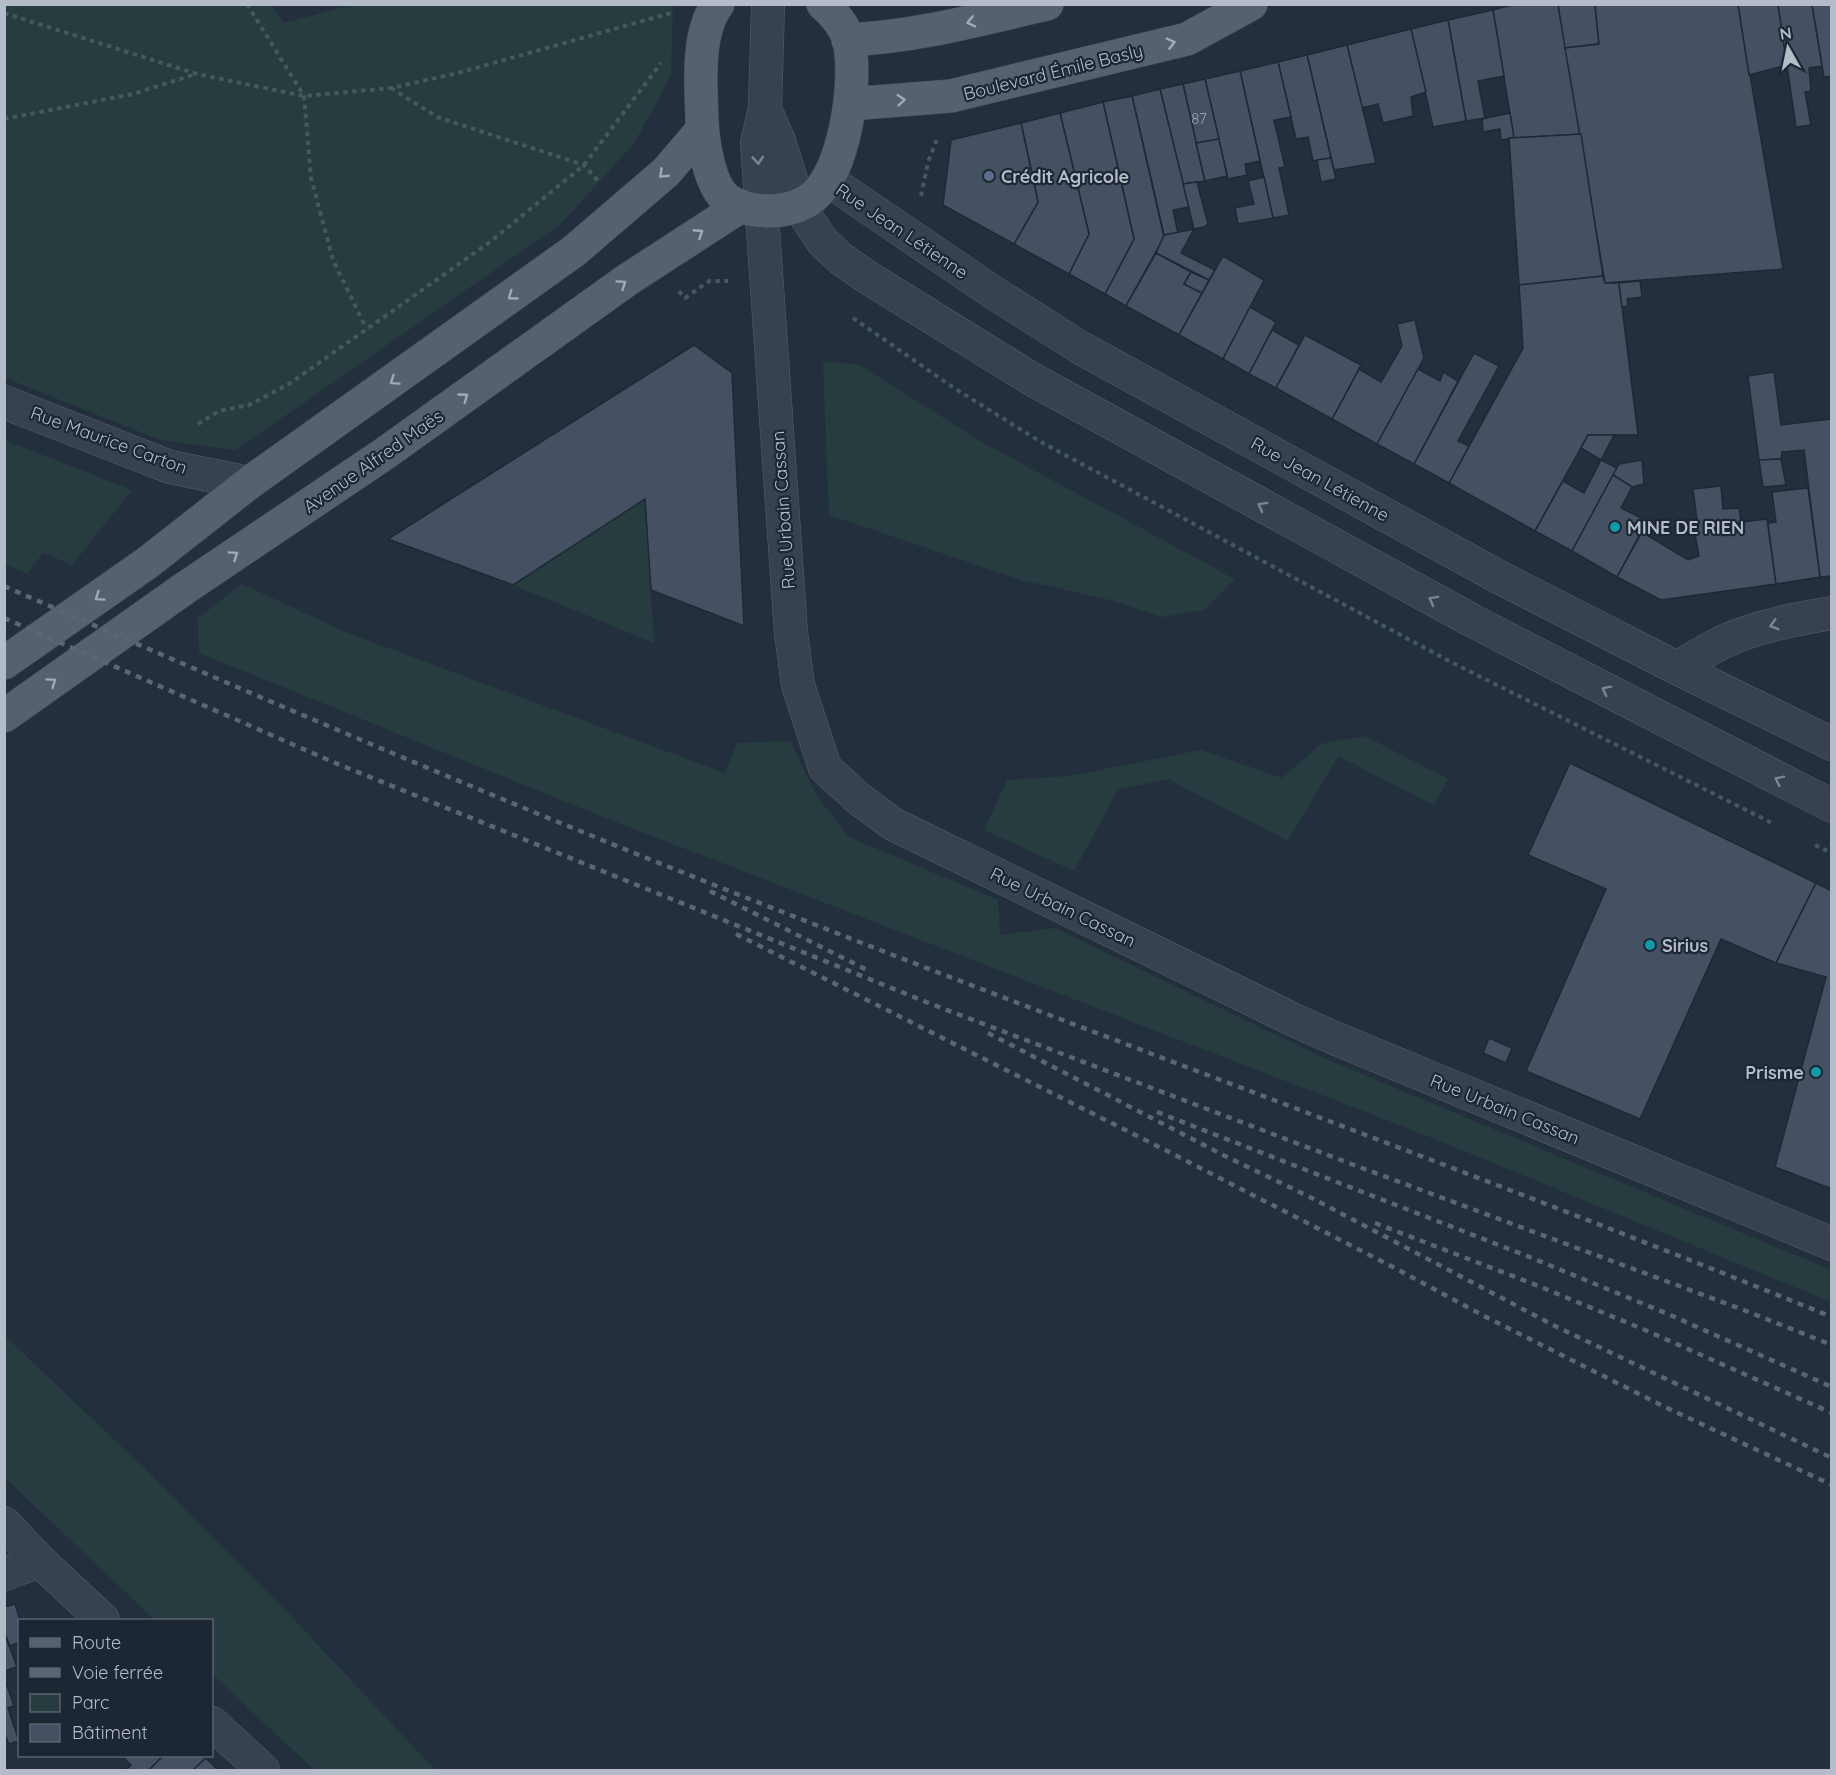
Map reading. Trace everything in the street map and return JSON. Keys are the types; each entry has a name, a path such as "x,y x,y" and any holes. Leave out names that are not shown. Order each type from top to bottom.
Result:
{"main road":[{"path":"718,4 707,28 701,61 702,130 712,176 728,200 752,209 781,211 800,206 815,196 828,180 841,142 850,104 852,76 848,40 840,22 823,4"},
{"path":"848,40 887,38 935,30 1047,4"},
{"name":"Boulevard Émile Basly","path":"1201,4 1249,6"},
{"name":"Boulevard Émile Basly","path":"850,104 951,96 1187,39 1249,6"},
{"path":"4,663 147,563 249,483 574,251 666,172 702,130"},
{"name":"Avenue Alfred Maës","path":"4,716 185,588 384,454 627,280 752,209"}],"street":[{"path":"768,4 765,109 779,141 800,206 822,241 840,258 867,278 1030,378 1473,621 1832,806"},
{"name":"Rue Urbain Cassan","path":"765,109 757,143 752,209 767,282 791,633 798,685 825,768 859,799 893,824 1332,1037 1832,1244"},
{"name":"Rue Jean Létienne","path":"828,180 994,293 1081,348 1497,576 1832,744"},
{"name":"Rue Maurice Carton","path":"4,402 170,467 249,483"},
{"path":"1677,668 1736,637 1796,619 1832,614"},
{"path":"4,1523 40,1561 102,1619"},
{"path":"4,1574 40,1561"},
{"path":"213,1723 262,1770"}],"path":[{"path":"247,4 304,96 313,188 333,260 366,328"},
{"path":"4,13 197,74 304,96 391,88 458,73 673,12"},
{"path":"198,424 219,411 249,405 289,384 490,242 584,165 657,70 662,60"},
{"path":"4,119 133,94 197,74"},
{"path":"391,88 437,117 584,165"},
{"path":"900,229 920,200 928,162 942,128 958,124 951,96"},
{"path":"658,261 685,298 709,280 767,282"},
{"path":"867,278 840,308 954,388 1031,436 1451,662 1782,828"},
{"path":"1812,843 1832,852"}],"green space":[{"path":"5,4 271,5 284,23 352,5 673,5 671,75 635,142 561,224 236,450 160,440 5,378"},
{"path":"823,362 858,364 982,442 1235,579 1204,610 1162,617 1110,600 1021,580 829,515"},
{"path":"4,440 132,490 72,565 43,553 27,574 5,564"},
{"path":"645,499 654,643 513,585"},
{"path":"242,584 345,632 725,773 737,743 790,741 817,796 849,837 998,900 1000,935 1055,928 1326,1059 1831,1270 1831,1302 1425,1135 603,817 199,653 198,618"},
{"path":"1365,736 1448,779 1434,805 1338,756 1288,841 1168,779 1118,790 1074,871 984,830 1007,780 1069,776 1201,750 1282,778 1321,744"},
{"path":"5,1336 143,1467 291,1616 435,1770 314,1770 213,1675 213,1619 154,1619 5,1478"}],"building":[{"path":"1516,4 1558,4 1581,134 1514,138 1493,10"},
{"path":"1558,4 1595,4 1599,44 1565,48"},
{"path":"1595,4 1738,4 1783,269 1605,283 1565,48 1599,44"},
{"path":"1738,4 1778,4 1787,65 1749,75"},
{"path":"1778,4 1812,4 1822,66 1809,68 1811,91 1805,92 1811,125 1796,127"},
{"path":"1812,4 1832,4 1832,76 1824,77"},
{"path":"1493,10 1504,76 1478,81 1485,118 1466,121 1448,20"},
{"path":"1448,20 1466,121 1433,127 1411,29"},
{"path":"1411,29 1426,92 1411,97 1413,116 1383,123 1378,104 1362,108 1347,45"},
{"path":"1347,45 1376,163 1334,170 1307,55"},
{"path":"1307,55 1331,158 1313,161 1308,137 1296,139 1278,62"},
{"path":"1278,62 1291,117 1274,120 1285,167 1279,168 1289,215 1273,218 1240,71"},
{"path":"1240,71 1260,161 1245,164 1247,175 1228,179 1205,79"},
{"path":"1205,79 1219,139 1196,143 1183,84"},
{"path":"1183,84 1205,181 1183,184 1160,89"},
{"path":"1160,89 1189,207 1173,210 1178,233 1164,235 1132,96"},
{"path":"1132,96 1164,237 1126,306 1105,294 1134,239 1103,102"},
{"path":"1103,102 1134,239 1105,294 1069,274 1089,234 1060,113"},
{"path":"1060,113 1089,234 1069,274 1014,244 1038,202 1021,123"},
{"path":"1510,113 1514,138 1501,140 1500,129 1483,132 1482,119"},
{"name":"Crédit Agricole","path":"1021,123 1038,202 1014,244 943,205 951,140"},
{"path":"1581,134 1603,276 1519,285 1509,138"},
{"path":"1219,139 1227,176 1205,181 1196,143"},
{"path":"1331,158 1336,179 1321,182 1317,160"},
{"path":"1264,177 1273,218 1238,224 1235,208 1254,204 1248,181"},
{"path":"1197,182 1208,224 1194,229 1183,184"},
{"path":"1194,229 1181,253 1215,270 1209,280 1156,253 1164,235"},
{"path":"1156,253 1191,272 1184,284 1202,293 1179,335 1126,306"},
{"path":"1223,256 1264,280 1223,359 1179,335"},
{"path":"1191,272 1209,280 1202,293 1184,284"},
{"path":"1603,276 1605,283 1619,283 1638,435 1588,435 1535,531 1449,483 1523,348 1519,285"},
{"path":"1640,281 1642,297 1627,299 1628,306 1622,307 1619,283"},
{"path":"1250,307 1276,322 1249,374 1223,359"},
{"path":"1415,320 1424,358 1377,444 1332,419 1359,369 1381,382 1402,346 1397,324"},
{"path":"1272,330 1299,345 1276,388 1249,374"},
{"path":"1305,335 1361,365 1332,419 1276,388"},
{"path":"694,345 732,373 744,626 651,590 645,499 513,585 388,539"},
{"path":"1474,353 1499,366 1458,441 1469,446 1449,483 1414,464"},
{"path":"1418,369 1440,381 1443,372 1458,381 1414,464 1377,444"},
{"path":"1774,372 1781,425 1831,419 1832,576 1820,577 1804,450 1782,452 1781,459 1759,460 1748,376"},
{"path":"1588,435 1614,435 1601,460 1581,448"},
{"path":"1781,459 1786,485 1763,487 1759,460"},
{"path":"1601,460 1617,468 1572,551 1535,531 1563,481 1584,493"},
{"path":"1642,460 1644,484 1632,487 1613,475 1619,464"},
{"name":"MINE DE RIEN","path":"1613,475 1632,487 1621,508 1647,521 1617,577 1572,551"},
{"path":"1721,486 1723,509 1739,508 1741,522 1767,519 1776,584 1661,600 1617,577 1642,532 1688,560 1699,556 1694,529 1698,528 1693,489"},
{"path":"1808,488 1820,577 1776,584 1768,523 1776,522 1772,492"},
{"name":"Sirius","path":"1570,763 1816,883 1776,963 1721,939 1640,1119 1526,1071 1606,889 1528,855"},
{"name":"Prisme","path":"1816,883 1832,891 1832,1189 1775,1167 1826,977 1776,963"},
{"path":"1489,1038 1512,1048 1506,1063 1483,1053"},
{"path":"15,1604 20,1619 18,1643 10,1646 4,1632 4,1607"},
{"path":"4,1632 17,1667 4,1671"},
{"path":"4,1677 14,1706 8,1708 18,1741 9,1744 4,1733"},
{"path":"123,1757 162,1757 149,1770 126,1770 131,1765"},
{"path":"162,1757 206,1758 193,1770 149,1770"},
{"path":"206,1758 218,1770 193,1770"}],"railway":[{"path":"4,586 201,672 698,879 1575,1215 1832,1317"},
{"path":"4,618 333,762 926,1002 1832,1345"},
{"path":"710,891 871,972"},
{"path":"736,934 1171,1153 1486,1317 1665,1407 1832,1485"},
{"path":"988,1033 1223,1155 1308,1196 1555,1326 1832,1458"},
{"path":"1157,1112 1527,1256 1668,1314 1832,1387"},
{"path":"1375,1223 1645,1330 1832,1413"}],"place":[{"name":"Crédit Agricole","path":"989,176"},
{"name":"MINE DE RIEN","path":"1615,527"},
{"name":"Sirius","path":"1650,945"},
{"name":"Prisme","path":"1816,1072"}]}
